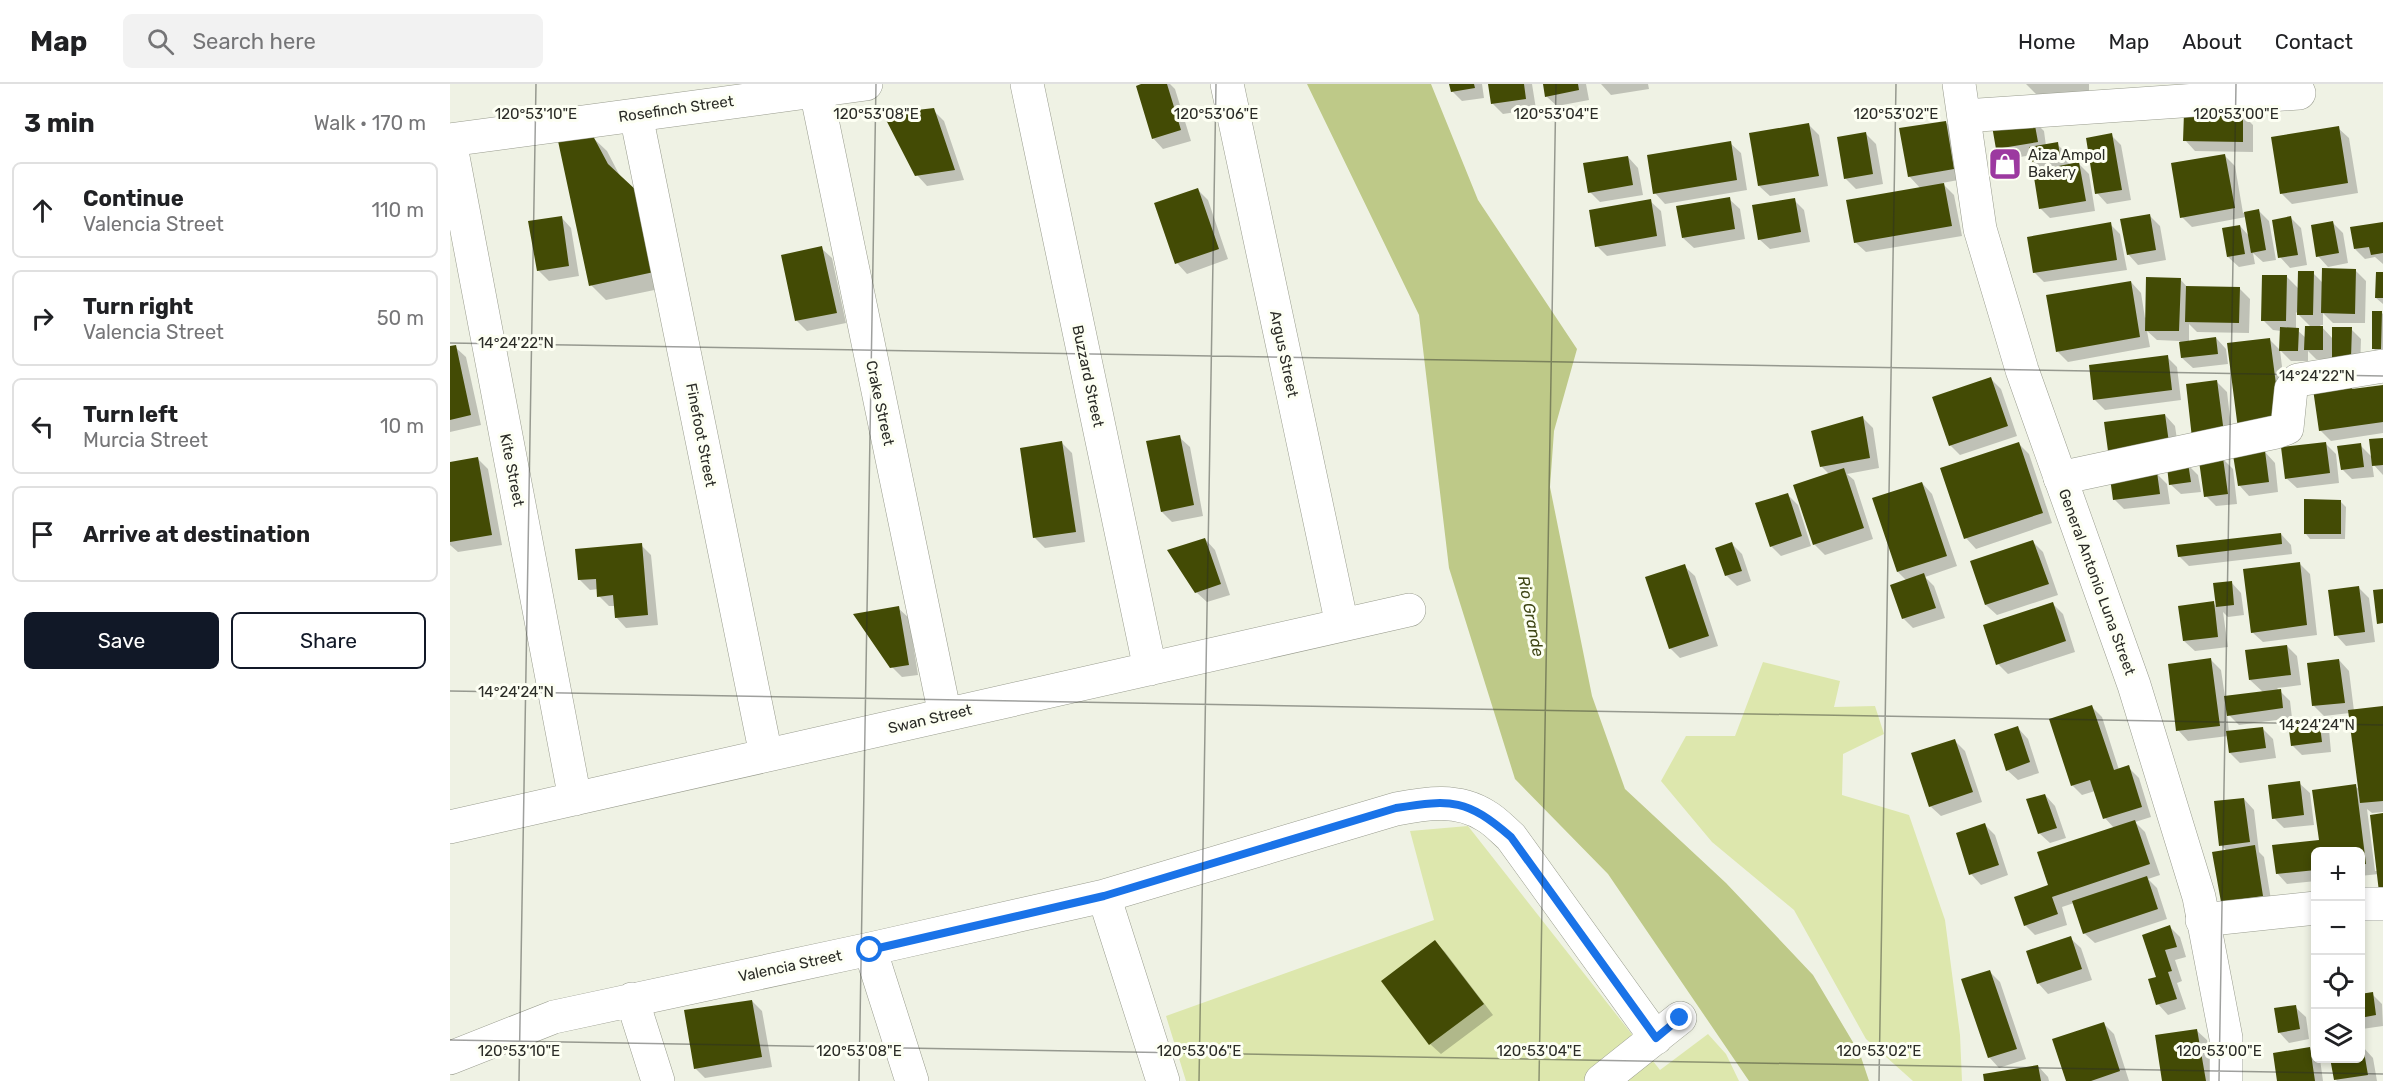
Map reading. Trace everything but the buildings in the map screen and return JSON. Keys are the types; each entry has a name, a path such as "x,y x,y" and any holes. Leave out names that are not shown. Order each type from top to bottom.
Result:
{"street":[{"name":"Rosefinch Street","path":"450,140 866,84"},
{"name":"Buzzard Street","path":"1027,84 1150,669"},
{"name":"Argus Street","path":"1227,84 1342,625"},
{"name":"General Antonio Luna Street","path":"1959,84 1980,229 2022,370 2134,685 2199,897 2226,1038 2226,1081"},
{"name":"Crake Street","path":"816,91 945,715"},
{"path":"1964,116 2299,93"},
{"name":"Finefoot Street","path":"636,115 766,756"},
{"name":"Kite Street","path":"450,140 575,799"},
{"path":"2060,478 2277,432 2287,428 2291,389 2298,380 2383,366"},
{"name":"Swan Street","path":"450,827 1409,610"},
{"name":"Valencia Street","path":"450,1058 554,1017 870,950 1104,896 1396,808 1431,802 1461,805 1486,816 1511,837 1668,1028 1601,1081"},
{"path":"1104,896 1163,1081"},
{"path":"2365,904 2383,904"},
{"path":"2202,920 2311,909"},
{"path":"870,950 912,1081"},
{"path":"632,999 658,1081"}],"shaded area":[{"path":"1763,662 1840,681 1834,707 1875,706 1884,734 1843,754 1842,795 1909,815 1945,920 1960,1035 1962,1081 1913,1081 1866,1039 1794,910 1712,842 1661,781 1686,736 1735,736"},
{"path":"1468,826 1660,1070 1708,1034 1726,1054 1739,1081 1186,1081 1166,1016 1434,920 1410,831"}],"water":[{"name":"Rio Grande","path":"1307,84 1431,84 1478,200 1577,349 1554,431 1550,487 1592,696 1625,789 1726,883 1813,975 1860,1054 1869,1081 1749,1081 1608,874 1515,779 1449,568 1419,315"}],"place":[{"name":"Aiza Ampol Bakery","path":"2005,164"}],"route":[{"path":"870,950 1104,896 1396,808 1431,802 1461,805 1486,816 1511,837 1656,1038 1680,1018"}]}
